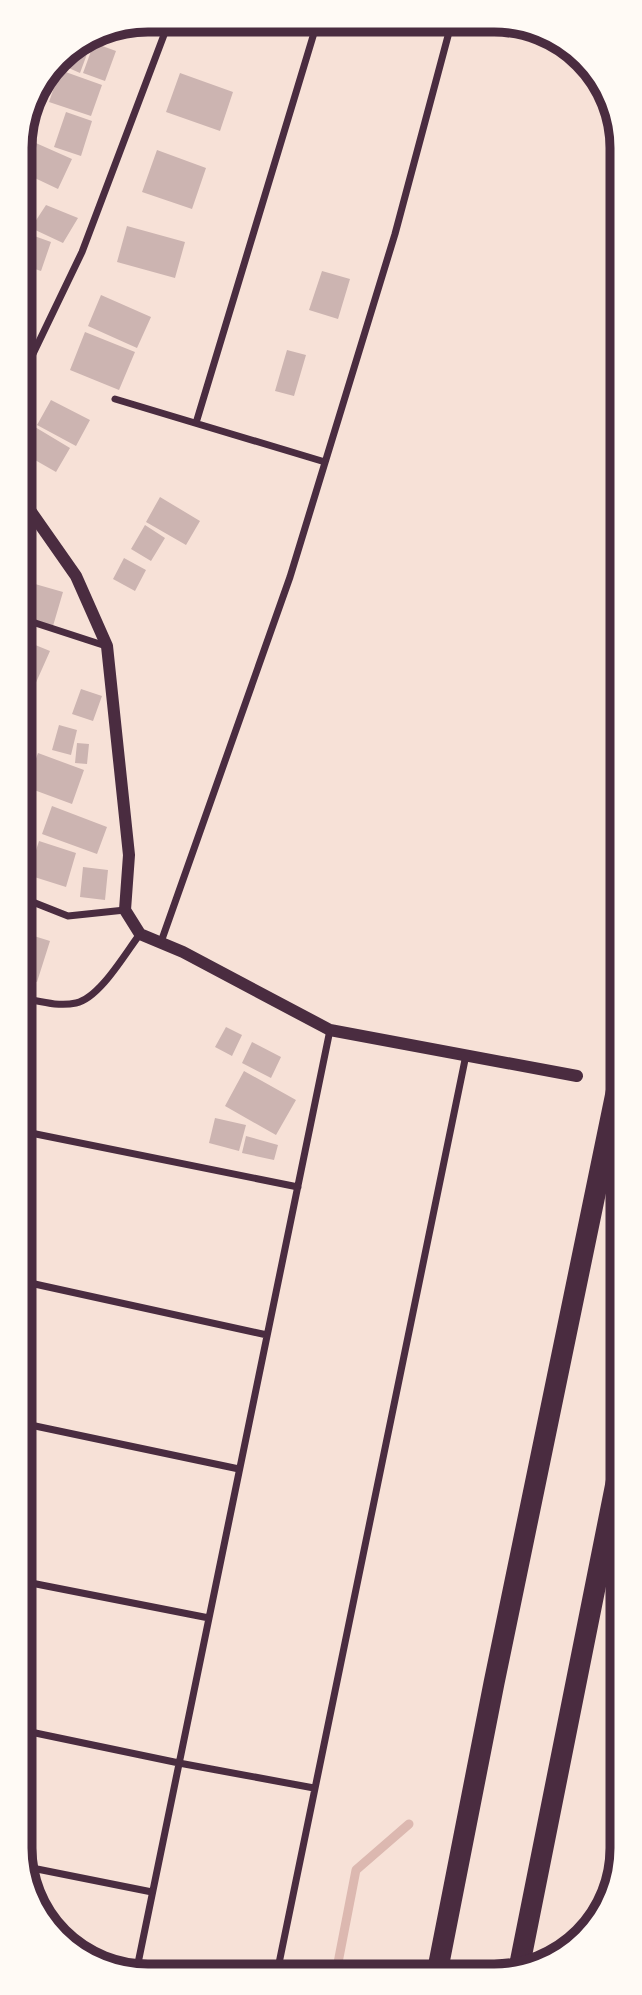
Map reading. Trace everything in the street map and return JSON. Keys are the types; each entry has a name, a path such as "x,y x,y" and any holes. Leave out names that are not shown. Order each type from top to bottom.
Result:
{"highway":[{"path":"440,1964 494,1683 610,1122"},
{"path":"521,1960 610,1513"}],"street":[{"path":"32,355 82,252 165,32"},
{"path":"161,943 290,577 395,234 449,32"},
{"path":"196,423 314,33"},
{"path":"115,399 325,462"},
{"path":"32,513 76,576 107,646 129,855 125,910 140,934 330,1030 577,1076"},
{"path":"32,622 107,646"},
{"path":"32,902 68,916 125,910"},
{"path":"32,1000 54,1004 79,1003 104,983 140,934"},
{"path":"138,1963 330,1030"},
{"path":"279,1964 466,1055"},
{"path":"32,1133 298,1187"},
{"path":"32,1283 267,1335"},
{"path":"32,1425 239,1469"},
{"path":"32,1583 209,1618"},
{"path":"32,1732 314,1788"},
{"path":"34,1868 152,1892"}],"building":[{"path":"93,45 116,51 105,81 83,73"},
{"path":"82,52 87,54 80,73 65,66"},
{"path":"61,70 102,85 91,116 49,102"},
{"path":"180,73 233,92 220,131 166,112"},
{"path":"66,112 92,121 81,156 54,147"},
{"path":"32,141 72,159 58,189 32,177"},
{"path":"157,150 206,168 192,209 142,192"},
{"path":"46,205 78,218 63,243 32,226"},
{"path":"127,226 185,242 175,278 117,262"},
{"path":"32,235 51,242 41,271 32,268"},
{"path":"322,271 350,279 338,319 309,310"},
{"path":"101,295 151,317 137,348 88,326"},
{"path":"85,332 135,352 119,390 70,370"},
{"path":"287,350 306,355 294,396 275,391"},
{"path":"51,400 90,420 76,446 37,425"},
{"path":"35,427 70,448 56,472 32,458 32,432"},
{"path":"160,497 200,521 186,545 146,522"},
{"path":"145,525 165,538 151,561 131,549"},
{"path":"124,558 146,570 135,591 113,579"},
{"path":"35,584 63,592 53,626 32,619 32,594"},
{"path":"32,644 50,651 34,687 32,686"},
{"path":"81,689 102,696 93,721 72,714"},
{"path":"59,725 77,730 71,755 52,750"},
{"path":"77,743 89,744 87,764 75,763"},
{"path":"38,753 84,770 72,804 32,789 32,770"},
{"path":"52,806 107,827 97,854 42,834"},
{"path":"39,841 76,853 66,887 32,876 32,863"},
{"path":"83,867 108,870 105,900 80,897"},
{"path":"32,935 50,941 37,982 32,980"},
{"path":"226,1027 242,1035 232,1056 215,1047"},
{"path":"252,1042 281,1057 271,1078 242,1063"},
{"path":"244,1071 296,1100 276,1135 225,1106"},
{"path":"215,1118 246,1125 239,1151 209,1143"},
{"path":"246,1136 278,1145 274,1160 242,1153"}],"waterway":[{"path":"338,1964 356,1870 409,1824"}]}
